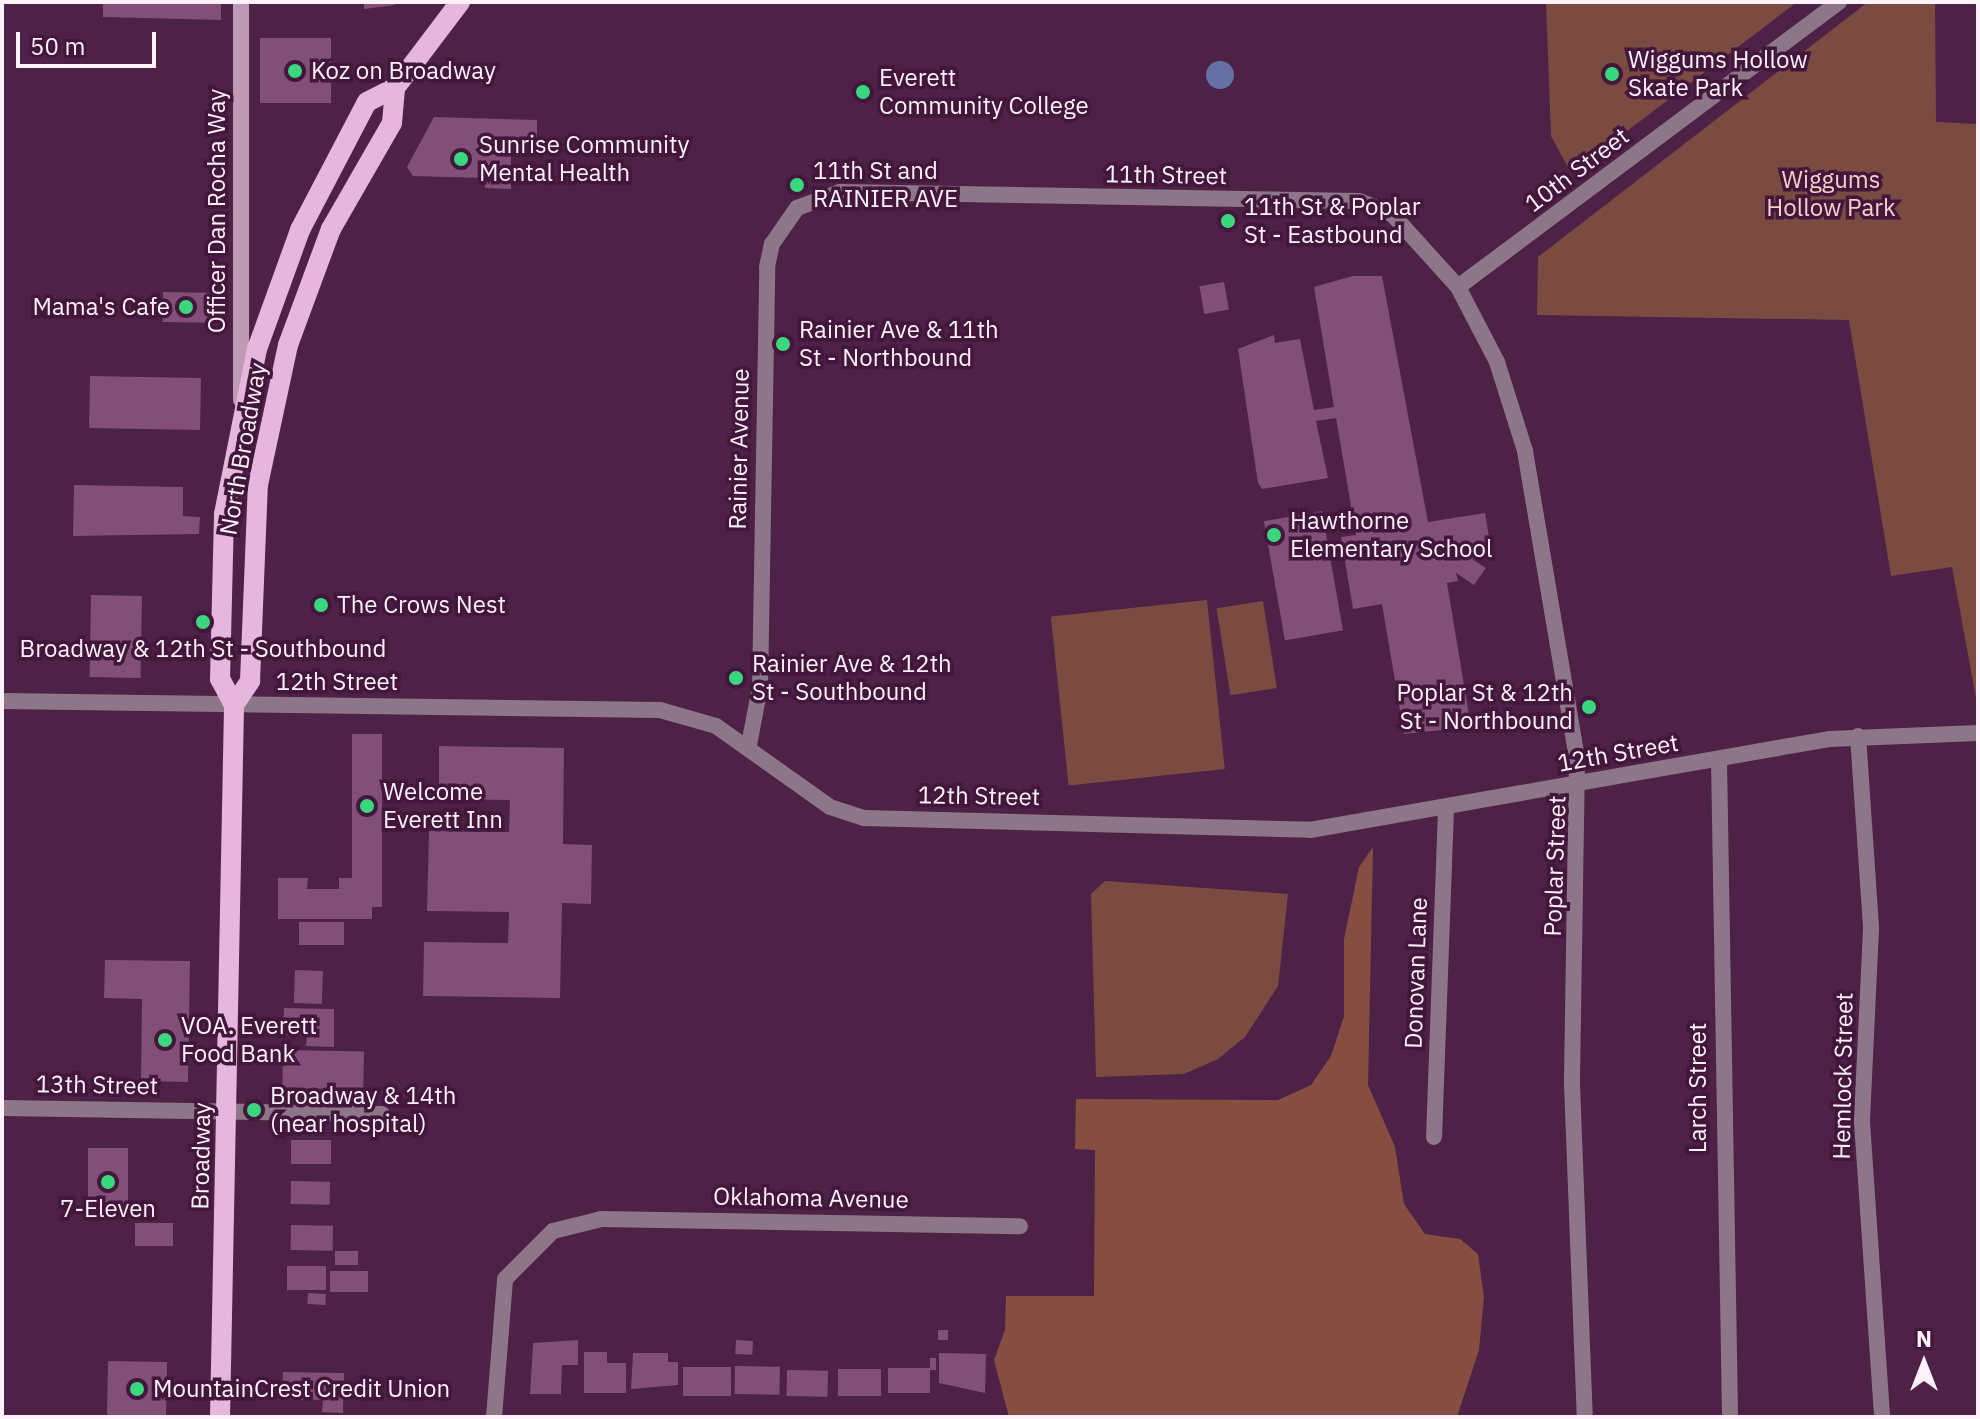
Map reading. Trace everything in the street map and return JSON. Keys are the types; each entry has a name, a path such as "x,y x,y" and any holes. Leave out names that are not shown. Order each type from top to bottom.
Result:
{"main road":[{"name":"North Broadway","path":"395,88 392,123 311,278 275,395 251,552 250,681 234,705 220,679 224,514 241,421 300,230 367,102 395,88 454,6"},
{"name":"Broadway","path":"220,1417 229,1112 234,705"}],"street":[{"name":"Officer Dan Rocha Way","path":"241,2 241,421"},
{"name":"10th Street","path":"1458,287 1839,2"},
{"name":"11th Street","path":"840,192 1359,201 1392,214 1458,287"},
{"name":"Rainier Avenue","path":"749,745 760,687 767,267 772,244 797,208 840,192"},
{"name":"Poplar Street","path":"1458,287 1497,362 1525,451 1581,785 1572,1084 1585,1417"},
{"name":"12th Street","path":"2,701 660,710 749,745 810,794 864,818 1310,830 1446,810 1858,736 1978,733"},
{"name":"Hemlock Street","path":"1858,736 1871,929 1862,1122 1882,1417"},
{"name":"Larch Street","path":"1719,759 1730,1417"},
{"name":"Donovan Lane","path":"1434,1137 1446,810"},
{"name":"13th Street","path":"2,1108 382,1114"},
{"name":"Oklahoma Avenue","path":"494,1417 505,1279 553,1231 601,1219 1020,1226"}],"green space":[{"path":"1546,2 1797,2 1614,141 1568,167 1551,136"},
{"name":"Wiggums Hollow Park","path":"1868,2 1935,2 1936,122 1978,124 1978,709 1952,567 1891,576 1849,320 1537,315 1538,257"},
{"path":"1207,600 1225,769 1069,785 1051,616"},
{"path":"1263,601 1277,688 1230,695 1217,608"},
{"path":"1105,881 1288,894 1278,986 1245,1037 1218,1059 1184,1074 1096,1077 1091,894"}],"shaded area":[{"path":"1373,847 1368,1085 1395,1147 1404,1204 1425,1234 1460,1239 1478,1254 1484,1297 1479,1350 1457,1417 1009,1417 994,1360 1005,1330 1006,1296 1094,1296 1095,1150 1075,1149 1076,1099 1278,1100 1311,1085 1331,1056 1344,1016 1344,939 1359,867"}],"water":[{"path":"1220,61 1230,65 1234,75 1230,85 1220,89 1210,85 1206,75 1210,65"}],"building":[{"path":"103,2 221,2 221,20 103,17"},
{"path":"364,2 395,2 395,5 364,9"},
{"name":"Koz on Broadway","path":"260,38 331,38 331,103 260,103"},
{"name":"Sunrise Community Mental Health","path":"434,117 537,120 537,148 511,149 511,189 485,188 484,178 413,176 407,167"},
{"name":"Hawthorne Elementary School","path":"1353,276 1382,276 1428,522 1485,513 1492,555 1472,559 1486,568 1474,585 1456,573 1458,581 1447,583 1471,727 1404,734 1382,604 1353,609 1341,537 1356,535 1336,418 1316,421 1328,478 1262,489 1258,483 1238,349 1274,335 1275,343 1300,339 1314,410 1334,407 1314,287"},
{"path":"1224,282 1229,310 1204,314 1199,286"},
{"name":"Mama's Cafe","path":"163,292 211,293 210,323 162,322"},
{"path":"90,376 201,378 200,430 89,428"},
{"path":"74,485 183,487 183,516 200,517 199,534 73,536"},
{"path":"1322,511 1343,630 1285,640 1264,521"},
{"path":"91,595 142,596 141,678 90,677"},
{"name":"Welcome Everett Inn","path":"352,734 382,734 382,907 372,907 372,919 278,919 278,878 308,878 307,889 339,889 339,878 352,878"},
{"path":"439,746 564,748 563,844 592,845 591,904 562,903 560,998 423,996 424,942 508,943 509,912 427,911 429,831 509,832 510,800 439,799"},
{"path":"299,922 344,922 344,945 299,945"},
{"name":"VOA. Everett Food Bank","path":"105,960 190,961 188,1082 141,1081 142,999 104,998"},
{"path":"295,970 323,971 322,1004 294,1003"},
{"path":"284,1008 334,1009 334,1047 306,1046 307,1036 283,1035"},
{"path":"283,1050 364,1051 363,1089 282,1088"},
{"path":"291,1140 331,1140 331,1164 291,1164"},
{"name":"7-Eleven","path":"88,1148 128,1148 128,1216 88,1216"},
{"path":"291,1181 330,1182 330,1205 291,1204"},
{"path":"135,1223 173,1223 173,1246 135,1246"},
{"path":"291,1225 333,1226 333,1251 291,1250"},
{"path":"335,1251 358,1251 358,1265 335,1265"},
{"path":"287,1266 326,1266 326,1290 287,1290"},
{"path":"330,1271 368,1271 368,1292 330,1292"},
{"path":"308,1293 326,1294 325,1305 307,1304"},
{"path":"938,1330 948,1330 948,1340 938,1340"},
{"path":"578,1340 578,1365 562,1365 561,1394 530,1394 533,1343"},
{"path":"736,1340 753,1341 752,1355 735,1354"},
{"path":"584,1352 607,1352 607,1363 626,1363 626,1393 584,1393"},
{"path":"633,1353 668,1353 668,1362 678,1362 678,1385 631,1389"},
{"path":"939,1353 986,1354 985,1393 939,1383"},
{"path":"930,1358 936,1358 936,1370 930,1370"},
{"name":"MountainCrest Credit Union","path":"108,1361 167,1362 166,1417 107,1417"},
{"path":"735,1366 780,1367 780,1395 735,1394"},
{"path":"683,1367 731,1367 731,1396 683,1396"},
{"path":"888,1368 930,1368 930,1393 888,1393"},
{"path":"838,1369 881,1369 881,1396 838,1396"},
{"path":"787,1370 828,1371 828,1397 787,1396"},
{"path":"283,1372 344,1373 343,1413 322,1412 323,1400 282,1399"}],"place":[{"name":"Koz on Broadway","path":"295,71"},
{"name":"Wiggums Hollow Skate Park","path":"1612,74"},
{"name":"Everett Community College","path":"863,92"},
{"name":"Sunrise Community Mental Health","path":"461,159"},
{"name":"11th St and RAINIER AVE","path":"797,185"},
{"name":"11th St & Poplar St - Eastbound","path":"1228,221"},
{"name":"Mama's Cafe","path":"186,307"},
{"name":"Rainier Ave & 11th St - Northbound","path":"783,344"},
{"name":"Hawthorne Elementary School","path":"1274,535"},
{"name":"The Crows Nest","path":"321,605"},
{"name":"Broadway & 12th St - Southbound","path":"203,622"},
{"name":"Rainier Ave & 12th St - Southbound","path":"736,678"},
{"name":"Poplar St & 12th St - Northbound","path":"1589,707"},
{"name":"Welcome Everett Inn","path":"367,806"},
{"name":"VOA. Everett Food Bank","path":"165,1040"},
{"name":"Broadway & 14th (near hospital)","path":"254,1110"},
{"name":"7-Eleven","path":"108,1182"},
{"name":"MountainCrest Credit Union","path":"137,1389"}]}
